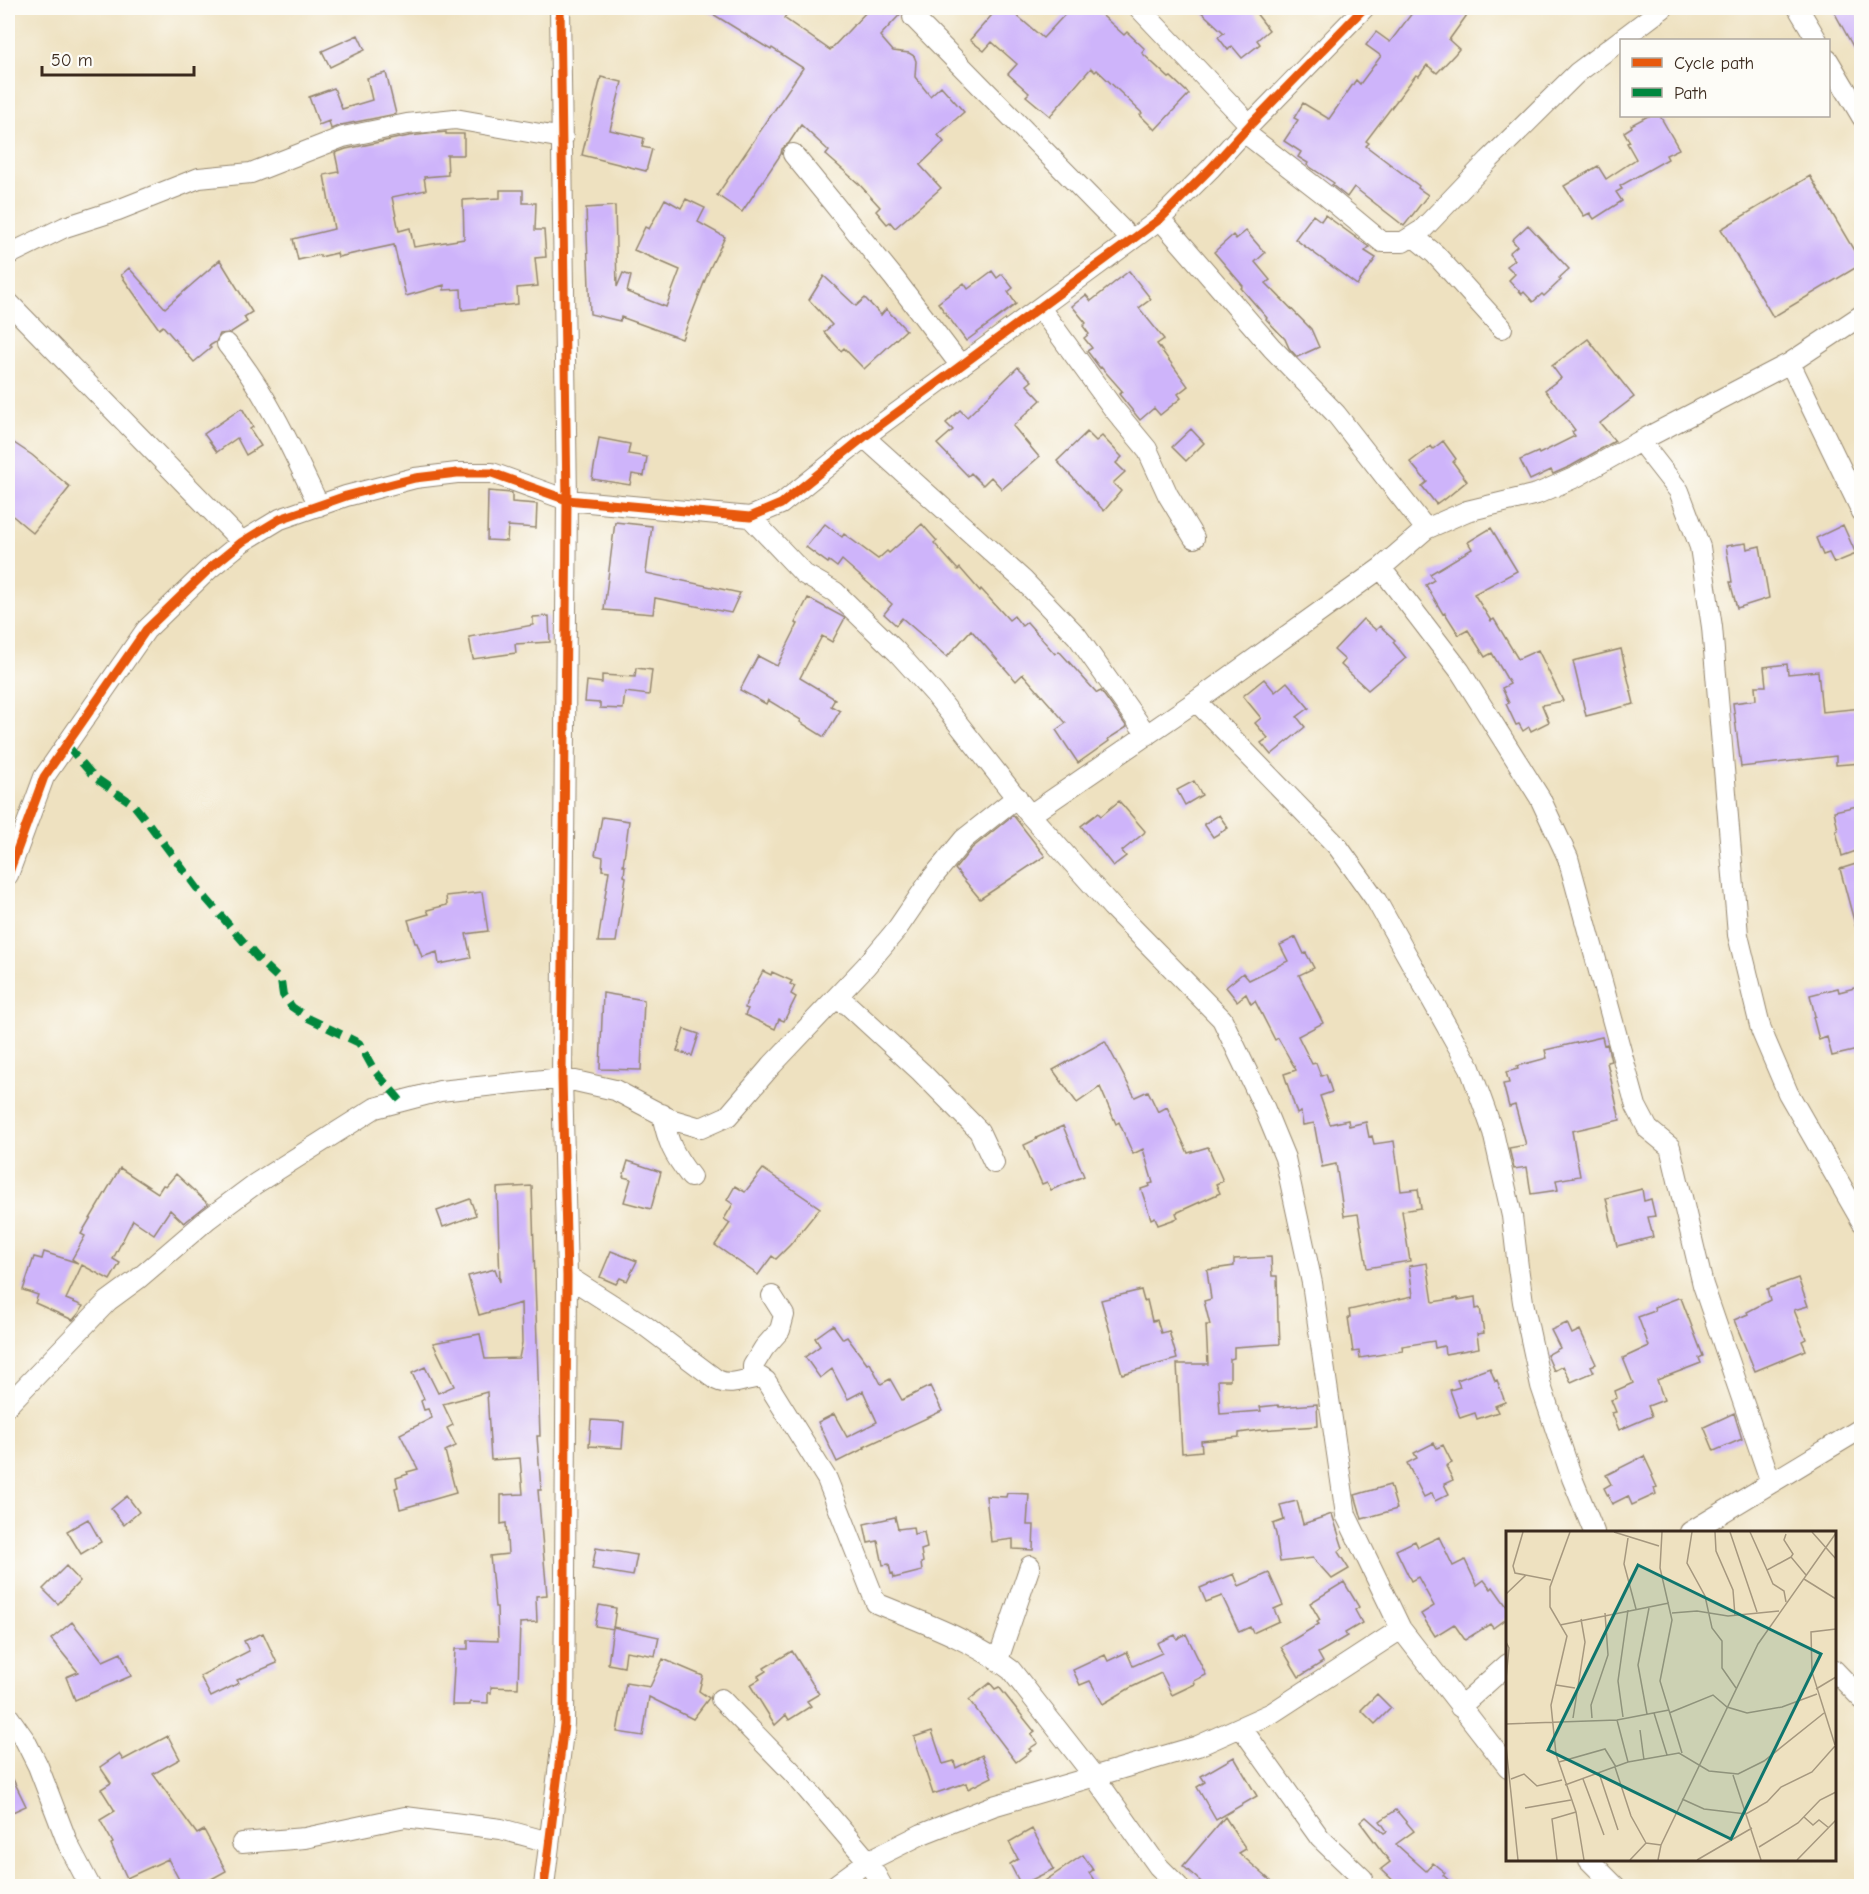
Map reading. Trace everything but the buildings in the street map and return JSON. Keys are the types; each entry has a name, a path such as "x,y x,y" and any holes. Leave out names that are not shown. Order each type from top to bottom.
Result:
{"street":[{"path":"544,1887 564,1724 567,1276 562,1078 567,500 560,8"},
{"path":"1139,8 1247,128 1382,242 1403,242 1422,230 1577,73 1620,40"},
{"path":"1622,39 1663,8"},
{"path":"1798,8 1816,39"},
{"path":"8,875 44,777 146,630 209,569 242,542 280,519 319,506 415,478 457,473 492,472 567,500 750,517 781,504 864,436 1160,219 1210,169 1357,10"},
{"path":"913,17 1131,239"},
{"path":"1830,63 1862,117"},
{"path":"8,255 64,227 118,210 199,177 250,173 343,137 407,124 454,119 563,138"},
{"path":"793,154 894,278 961,366"},
{"path":"1160,219 1272,348 1336,414 1426,529"},
{"path":"1413,236 1435,254 1502,328"},
{"path":"8,302 242,542"},
{"path":"1040,308 1106,399 1147,449 1168,495 1194,538"},
{"path":"1030,815 1196,701 1381,568 1426,529 1467,511 1537,494 1576,477 1790,363 1862,315"},
{"path":"228,344 249,371 280,423 319,506"},
{"path":"1790,363 1862,512"},
{"path":"864,436 1023,580 1077,636 1147,735"},
{"path":"1640,441 1679,490 1700,547 1712,627 1738,935 1761,1030 1788,1094 1862,1222"},
{"path":"750,517 804,574 834,592 897,652 934,693 1030,815 1112,907 1222,1019 1264,1107 1285,1158 1312,1283 1346,1515 1401,1629 1506,1764"},
{"path":"1381,568 1460,671 1540,798 1568,858 1636,1106 1648,1129 1670,1147 1703,1286 1771,1482"},
{"path":"1196,701 1338,847 1376,900 1470,1068 1493,1132 1512,1216 1521,1290 1541,1386 1572,1479 1593,1531"},
{"path":"8,1405 108,1301 138,1279 208,1219 255,1184 375,1108 440,1091 562,1078 615,1090 670,1119 701,1128 728,1116 772,1065 866,966 897,929 932,878 964,839 1017,797"},
{"path":"834,1000 847,1004 921,1072 979,1131 994,1163"},
{"path":"662,1114 667,1140 691,1177"},
{"path":"567,1276 644,1325 717,1380 723,1383 738,1383 760,1377 766,1381 827,1479 876,1604 945,1632 998,1660 1011,1670 1094,1776 1158,1866 1178,1887"},
{"path":"753,1378 753,1366 764,1348 780,1330 784,1315 772,1296"},
{"path":"1697,1531 1714,1526 1771,1482 1862,1428"},
{"path":"998,1660 1030,1566"},
{"path":"834,1887 868,1861 922,1834 973,1814 1197,1746 1272,1713 1401,1629"},
{"path":"1460,1707 1506,1666"},
{"path":"1836,1672 1862,1699"},
{"path":"721,1699 794,1774 868,1861 882,1887"},
{"path":"8,1716 25,1740 34,1758 68,1844 90,1887"},
{"path":"1241,1726 1320,1838 1363,1879"},
{"path":"243,1843 305,1838 405,1817 501,1829 549,1842"},
{"path":"1590,1861 1615,1887"}],"marked path":[{"path":"67,745 94,777 133,804 197,888 261,962 281,981 283,995 292,1007 308,1018 359,1043 374,1070 400,1100"}],"cycle path":[{"path":"544,1886 564,1724 567,1276 562,1078 567,500 560,8"},
{"path":"8,875 44,777 146,630 209,569 242,542 280,519 346,496 415,478 457,473 492,473 567,500 750,517 781,504 864,437 1160,219 1364,8"}]}
